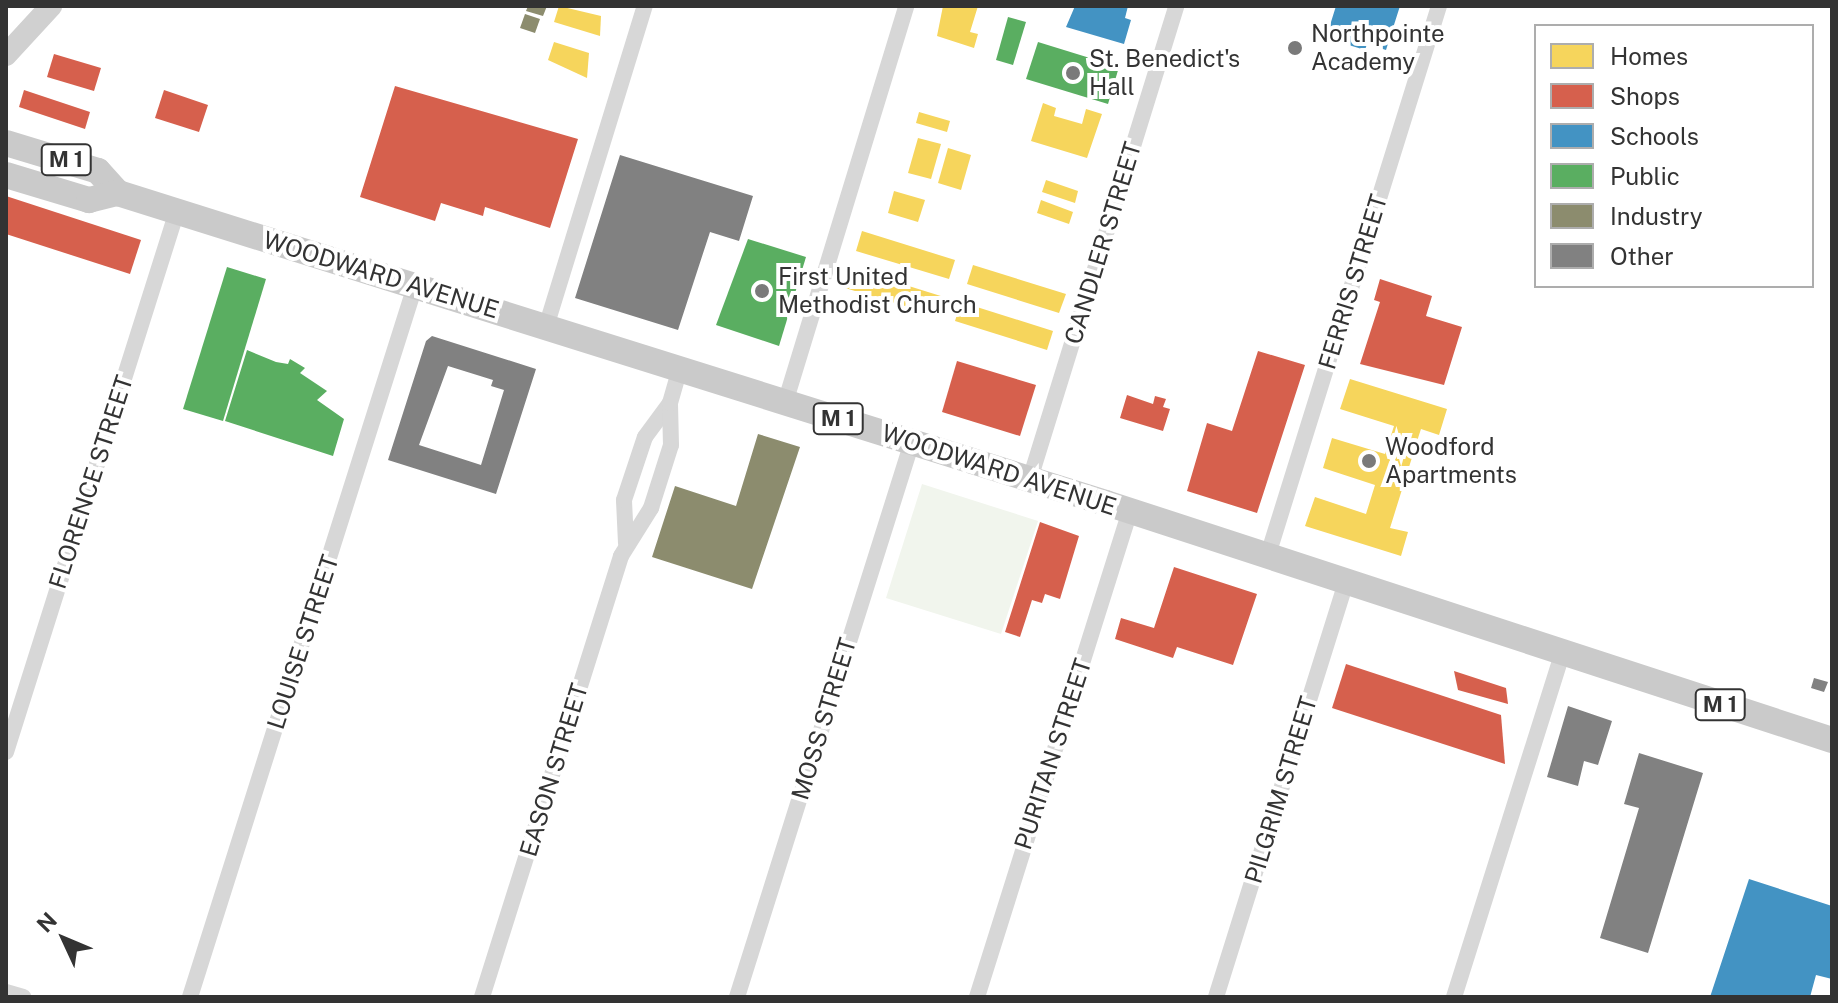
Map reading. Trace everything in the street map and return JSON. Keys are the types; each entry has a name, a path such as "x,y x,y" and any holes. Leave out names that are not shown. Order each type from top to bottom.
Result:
{"main road":[{"path":"6,55 51,6"},
{"name":"WOODWARD AVENUE","path":"6,143 98,171 118,193"},
{"name":"WOODWARD AVENUE","path":"6,175 89,200 118,193 177,211 1030,479 1832,740"}],"street":[{"path":"546,327 645,6"},
{"path":"785,403 906,6"},
{"name":"CANDLER STREET","path":"1030,479 1176,6"},
{"name":"FERRIS STREET","path":"1267,558 1439,6"},
{"name":"FLORENCE STREET","path":"6,752 177,211"},
{"name":"LOUISE STREET","path":"190,997 415,286"},
{"name":"EASON STREET","path":"626,543 642,526 671,445 670,403 680,369"},
{"name":"EASON STREET","path":"482,997 626,543 624,500 645,437 670,403"},
{"name":"MOSS STREET","path":"737,997 912,442"},
{"name":"PURITAN STREET","path":"977,997 1130,511"},
{"name":"PILGRIM STREET","path":"1216,997 1346,583"},
{"path":"1454,997 1562,654"},
{"path":"6,992 23,997"}],"shaded area":[{"path":"922,484 1038,521 1001,634 886,598"}],"building: Homes":[{"path":"559,6 601,16 600,36 554,22"},
{"path":"943,6 978,6 970,32 978,34 974,48 937,36"},
{"path":"554,42 589,53 587,78 548,60"},
{"path":"1043,103 1056,108 1054,116 1082,124 1086,109 1102,114 1087,158 1031,141"},
{"path":"919,112 950,121 947,132 916,123"},
{"path":"918,138 941,144 931,179 908,173"},
{"path":"948,148 971,155 961,190 938,183"},
{"path":"1046,180 1078,191 1075,203 1042,192"},
{"path":"894,191 925,200 918,222 888,213"},
{"path":"1041,200 1073,212 1069,224 1037,213"},
{"path":"862,231 955,260 949,279 856,251"},
{"path":"973,265 1066,294 1059,313 967,284"},
{"path":"851,268 944,297 938,316 845,288"},
{"path":"961,302 1053,331 1047,350 955,321"},
{"name":"Woodford Apartments","path":"1350,379 1447,409 1439,435 1421,429 1419,435 1390,528 1408,532 1401,556 1305,526 1315,497 1366,514 1375,485 1323,468 1332,438 1385,454 1394,426 1340,409"}],"building: Shops":[{"path":"54,54 101,68 94,91 47,77"},
{"path":"395,86 578,139 550,228 485,207 483,216 441,203 435,221 360,197"},
{"path":"24,90 90,112 85,129 19,107"},
{"path":"164,90 208,105 199,132 155,118"},
{"path":"6,196 141,240 130,274 6,234"},
{"path":"1380,279 1432,296 1426,316 1462,327 1444,385 1360,364 1380,302 1374,300"},
{"path":"1258,351 1305,365 1257,513 1187,491 1207,423 1232,431"},
{"path":"957,361 1036,385 1020,436 942,412"},
{"path":"1127,395 1153,404 1155,396 1166,399 1163,407 1170,409 1163,431 1120,418"},
{"path":"1040,522 1079,536 1060,599 1045,594 1042,603 1032,600 1020,637 1005,632"},
{"path":"1174,567 1257,594 1233,665 1177,647 1173,658 1115,639 1121,618 1154,628"},
{"path":"1346,664 1501,715 1505,764 1332,708"},
{"path":"1454,671 1506,688 1508,704 1458,690"}],"building: Schools":[{"path":"1075,6 1128,6 1125,18 1131,20 1124,44 1066,27"},
{"path":"1336,6 1400,6 1386,50 1367,44 1365,50 1326,38"},
{"path":"1749,879 1832,906 1832,979 1816,975 1810,997 1710,997"}],"building: Public":[{"path":"1008,17 1026,22 1013,65 996,60"},
{"name":"St. Benedict's Hall","path":"1038,42 1119,67 1108,104 1026,79"},
{"name":"First United Methodist Church","path":"748,239 806,257 779,346 716,325"},
{"path":"227,267 266,279 223,421 183,409"},
{"path":"247,350 276,362 288,364 290,359 305,368 300,373 327,391 317,400 344,419 333,456 225,421"}],"building: Industry":[{"path":"528,6 547,6 543,16 526,11"},
{"path":"525,14 540,19 535,33 520,28"},
{"path":"758,434 800,447 752,589 652,557 675,486 736,506"}],"building: Other":[{"path":"620,155 753,196 739,241 710,232 678,330 575,298"},
{"path":"432,336 536,369 496,494 388,460 426,341","holes":["448,366 493,380 491,386 504,390 481,465 419,445"]},
{"path":"1814,678 1828,682 1824,692 1811,688"},
{"path":"1568,706 1612,721 1598,765 1584,761 1578,786 1547,777"},
{"path":"1639,753 1703,773 1648,953 1600,938 1639,808 1624,804"}],"place":[{"name":"Northpointe Academy","path":"1295,48"},
{"name":"St. Benedict's Hall","path":"1073,73"},
{"name":"First United Methodist Church","path":"762,291"},
{"name":"Woodford Apartments","path":"1369,461"}]}
